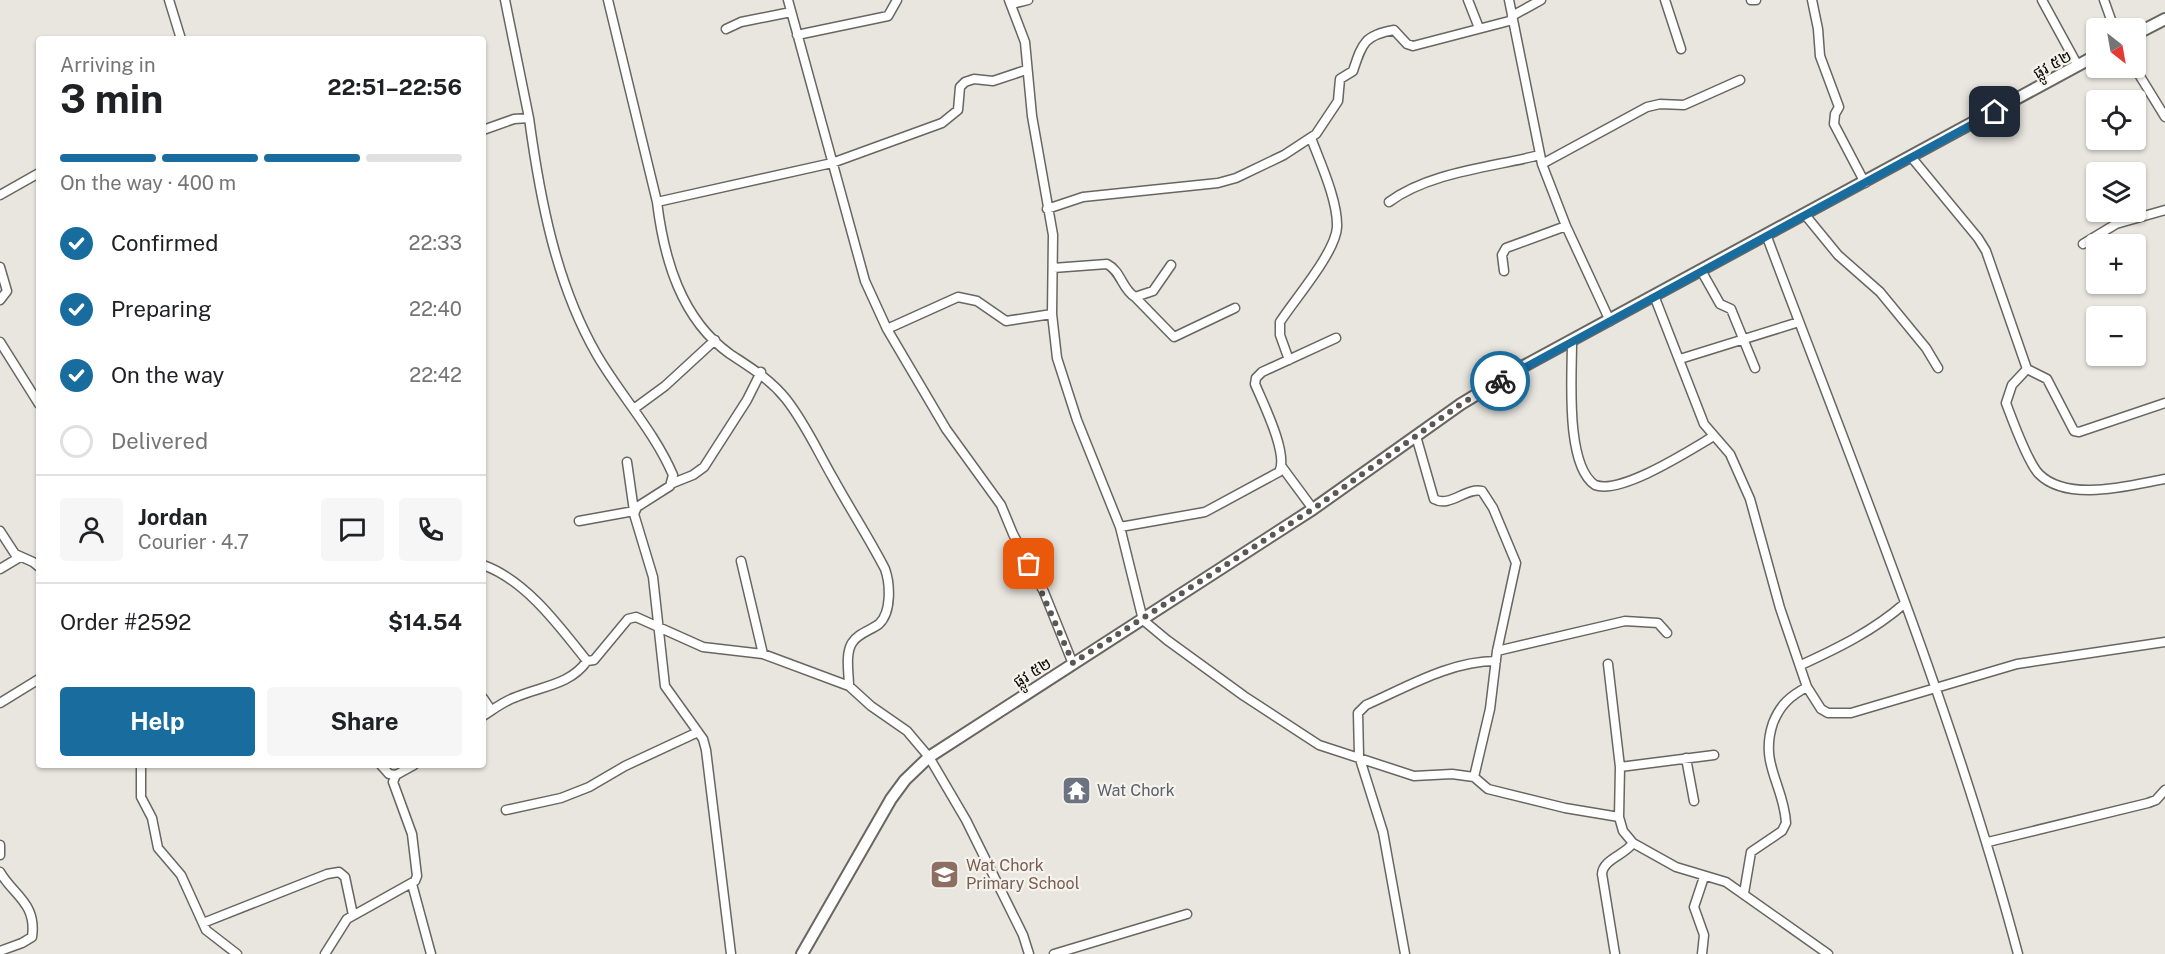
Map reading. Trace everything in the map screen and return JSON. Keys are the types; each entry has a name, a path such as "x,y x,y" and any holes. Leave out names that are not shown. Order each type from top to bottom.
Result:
{"street":[{"path":"169,0 180,36"},
{"path":"505,0 529,118 542,200 568,295 598,357 635,408 672,472 673,483"},
{"path":"608,0 657,202 660,230 679,292 692,314 715,340 729,353 761,372 786,399 887,574 886,614 879,623 852,641 849,686"},
{"path":"788,0 865,282 887,329 946,429 1001,505 1013,534 1040,584 1073,663"},
{"path":"797,35 888,16 897,0"},
{"path":"1028,0 1010,2 1025,42 1028,62 1026,70 1053,235 1052,314 1057,358 1074,410 1120,527 1143,620 1244,696 1319,745 1359,756 1383,767 1414,776 1452,774 1474,777 1488,789 1565,808 1619,818"},
{"path":"1468,0 1479,28"},
{"path":"1509,0 1542,164 1566,226 1610,321"},
{"path":"1047,209 1083,197 1227,181 1284,155 1311,138 1321,128 1338,101 1340,79 1353,71 1361,46 1370,37 1394,30 1407,44 1413,46 1512,18 1541,0"},
{"path":"1665,0 1681,50"},
{"path":"1751,0 1756,0"},
{"path":"1812,0 1818,29 1820,56 1839,106 1834,124 1865,183"},
{"path":"2042,0 2078,66"},
{"path":"2104,0 2110,18"},
{"path":"726,29 741,22 791,12"},
{"path":"2146,29 2165,19"},
{"name":"ផ្លូវ ៥២","path":"802,954 891,799 905,780 929,757 1313,509 1461,404 2086,61"},
{"path":"657,202 832,163 942,123 958,110 960,87 965,81 974,79 993,81 1026,70"},
{"path":"2141,78 2165,117"},
{"path":"1542,164 1647,107 1660,104 1684,105 1740,80"},
{"path":"486,129 529,118"},
{"path":"1288,360 1280,335 1280,322 1331,245 1337,228 1328,187 1311,138"},
{"path":"1389,202 1406,191 1463,170 1540,155"},
{"path":"1912,158 1978,238 1986,251 2027,369 2047,379 2074,430 2079,432 2165,403"},
{"path":"0,195 36,175"},
{"path":"2083,244 2116,224 2165,210"},
{"path":"1806,216 1838,255 1880,292 1926,348 1938,368"},
{"path":"1504,271 1502,255 1506,248 1566,226"},
{"path":"1767,237 1936,688 1988,842 2018,954"},
{"path":"1053,268 1107,264 1113,267 1125,288 1174,337 1235,309"},
{"path":"1135,297 1153,291 1171,265"},
{"path":"0,267 7,291 0,300"},
{"path":"1702,272 1720,304 1731,309 1755,368"},
{"path":"887,329 958,297 977,301 1006,321 1052,314"},
{"path":"1655,298 1704,424 1730,454 1750,499 1779,608 1807,687 1821,709 1840,714 2017,664 2165,642"},
{"path":"1680,359 1745,341 1799,322"},
{"path":"1313,509 1282,467 1270,418 1255,384 1258,375 1336,338"},
{"path":"635,408 665,386 715,340"},
{"path":"0,342 36,399"},
{"path":"1572,342 1573,437 1587,477 1595,485 1614,484 1645,475 1714,436"},
{"path":"2027,369 2012,385 2006,403 2038,473 2049,481 2084,490 2116,488 2165,478"},
{"path":"579,521 634,511 673,483 693,475 704,467 747,400 761,372"},
{"path":"1416,436 1434,499 1446,501 1474,490 1482,491 1514,555 1516,569 1497,651 1490,709 1474,777"},
{"path":"627,462 634,511 653,578 666,686 705,744 731,954"},
{"path":"1120,527 1205,512 1274,476 1282,467"},
{"path":"0,531 9,548 20,557 36,564"},
{"path":"0,569 20,557"},
{"path":"741,561 763,654"},
{"path":"486,568 528,595 545,611 587,661"},
{"path":"1801,665 1859,637 1883,622 1904,604"},
{"path":"486,714 517,696 565,680 581,669 587,661 594,660 632,617 658,625 703,647 763,654 849,686 871,706 907,731 929,757 966,820 1023,935 1029,954"},
{"path":"1497,651 1625,621 1658,623 1667,633"},
{"path":"1405,954 1383,832 1359,756 1358,713 1361,708 1460,665 1496,661"},
{"path":"1608,664 1620,767 1619,818 1623,831 1633,843 1676,867 1723,881 1744,893 1828,954"},
{"path":"0,704 36,680"},
{"path":"1744,893 1751,852 1782,831 1786,823 1768,761 1767,740 1784,703 1790,696 1807,687"},
{"path":"486,702 491,710"},
{"path":"506,810 561,798 589,787 625,766 698,732"},
{"path":"1620,767 1714,755"},
{"path":"1686,758 1694,801"},
{"path":"141,768 141,796 152,818 158,848 181,875 207,932 237,954"},
{"path":"383,768 388,774 396,776"},
{"path":"325,954 347,919 412,884 417,876 413,841 393,782 396,776 409,768"},
{"path":"1988,842 2148,803 2156,800 2165,790"},
{"path":"1615,954 1602,869 1633,843"},
{"path":"0,845 0,855"},
{"path":"0,872 24,901 33,929 32,937 0,951"},
{"path":"202,923 327,874 339,872 345,877 353,915"},
{"path":"1702,954 1705,939 1694,907 1704,877"},
{"path":"412,884 431,954"},
{"path":"1054,954 1187,914"}],"way so far":[{"path":"1029,564 1044,592 1073,663 1313,509 1461,404 1500,381"}],"place":[{"name":"Wat Chork","path":"1076,790"},
{"name":"Wat Chork Primary School","path":"945,874"}],"route":[{"path":"1500,381 1995,112"}]}
